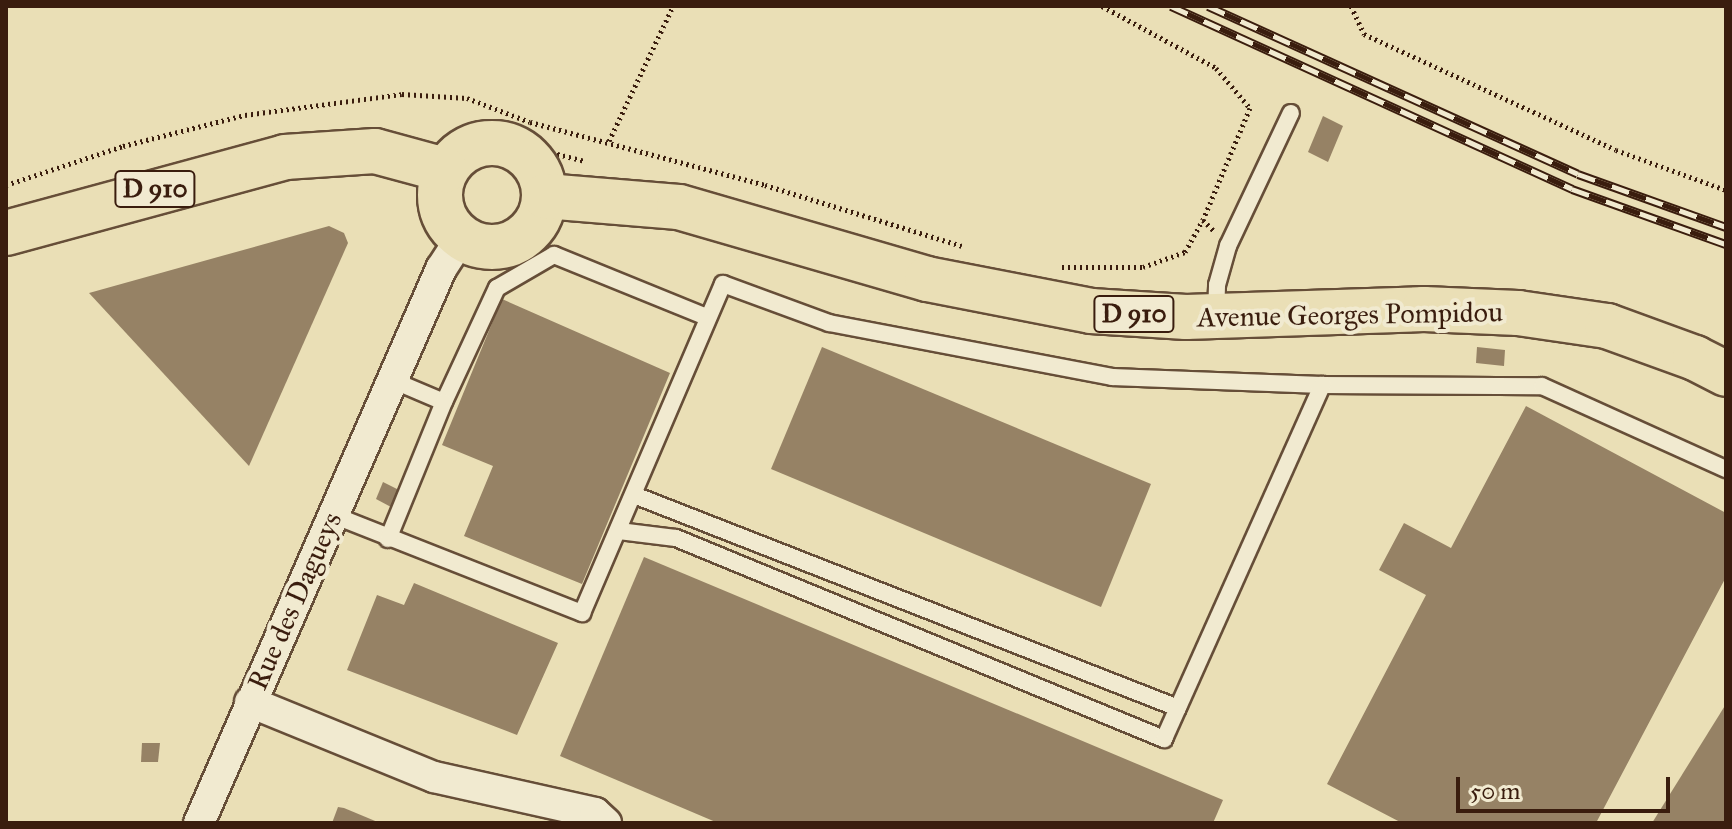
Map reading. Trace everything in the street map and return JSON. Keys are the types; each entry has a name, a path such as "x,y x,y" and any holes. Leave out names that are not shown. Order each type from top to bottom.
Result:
{"main road":[{"path":"505,144 534,163 545,196 542,213 523,239 492,248 461,238 443,214 439,200 445,170 471,147 505,144"},
{"name":"D 910","path":"6,233 285,157 375,151 445,170"},
{"name":"Avenue Georges Pompidou","path":"545,196 679,207 1006,298 1091,311 1216,316 1424,309 1518,313 1607,326 1695,358 1726,374"}],"street":[{"name":"Rue des Dagueys","path":"199,823 441,269 461,238"},
{"path":"250,702 434,777 595,813 606,823"}],"lane":[{"path":"1216,316 1217,285 1228,246 1291,113"},
{"path":"388,539 444,402 497,288 554,255 707,317"},
{"path":"333,515 582,613 723,284 829,323 1112,377 1322,385 1542,386 1726,469"},
{"path":"392,380 444,402"},
{"path":"619,531 676,538 1164,739 1322,385"},
{"path":"634,495 1178,708"}],"path":[{"path":"609,141 673,6"},
{"path":"1102,6 1216,68 1250,108 1203,220 1228,246"},
{"path":"1351,6 1364,34 1616,150 1726,190"}],"building":[{"path":"1323,116 1343,126 1328,162 1308,152"},
{"path":"329,226 344,233 348,243 249,466 89,293"},
{"path":"502,299 670,373 582,584 464,536 493,466 442,445"},
{"path":"822,347 1151,484 1101,607 771,469"},
{"path":"1477,347 1505,350 1504,366 1476,363"},
{"path":"1526,406 1726,513 1726,577 1596,823 1402,823 1327,784 1426,595 1379,570 1404,523 1451,548"},
{"path":"383,482 399,490 391,507 376,499"},
{"path":"644,557 1223,800 1213,823 718,823 560,756"},
{"path":"414,583 558,643 517,735 347,670 377,595 404,605"},
{"path":"1726,704 1726,823 1652,823"},
{"path":"142,743 160,743 158,762 141,762"},
{"path":"338,807 344,808 380,823 332,823"}],"railway":[{"path":"1171,6 1572,189 1726,244"},
{"path":"1208,6 1578,174 1726,227"}]}
